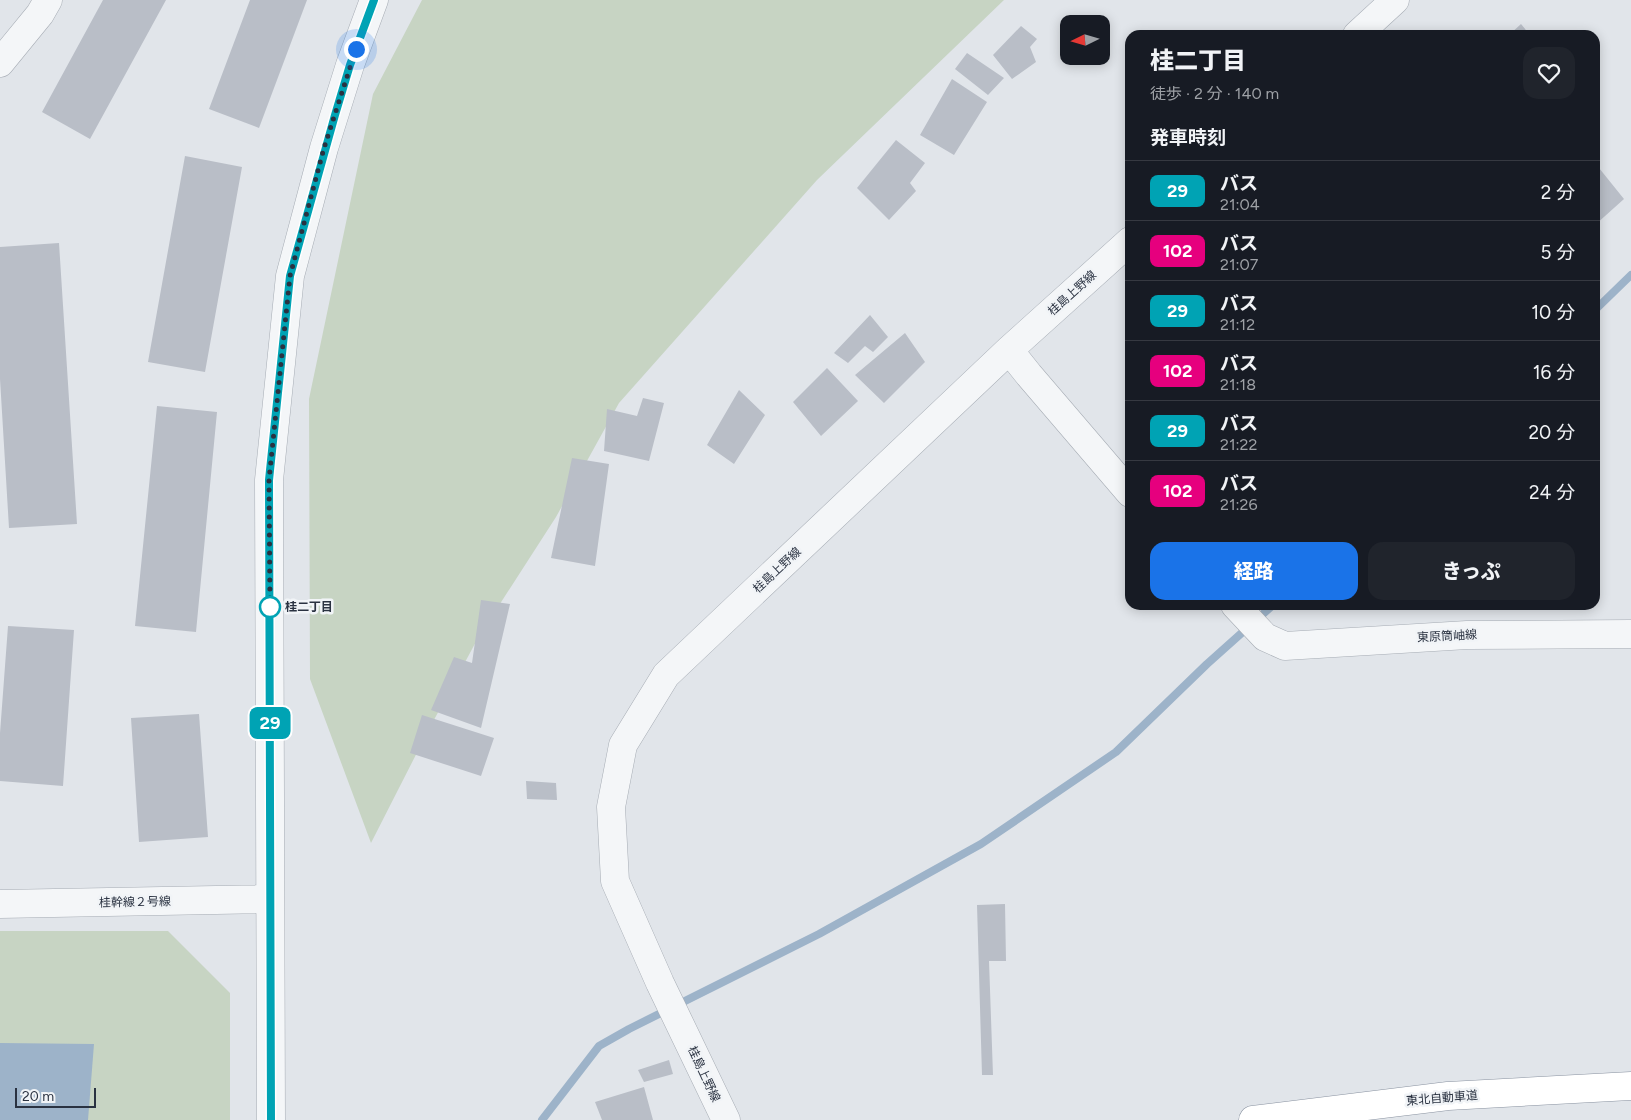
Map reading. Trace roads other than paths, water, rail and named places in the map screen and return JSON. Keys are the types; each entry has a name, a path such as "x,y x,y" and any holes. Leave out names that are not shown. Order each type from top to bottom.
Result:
{"highway":[{"name":"東北自動車道","path":"1253,1120 1448,1096 1631,1086"}],"street":[{"path":"0,63 40,14 48,0"},
{"path":"271,1120 269,480 290,276 327,139 350,65 374,0"},
{"path":"1362,30 1395,0"},
{"name":"桂島上野線","path":"726,1120 660,983 615,882 611,807 623,745 666,675 1009,350 1125,246"},
{"path":"1009,350 1125,487"},
{"name":"東原筒岫線","path":"1240,610 1265,637 1285,646 1467,635 1631,634"},
{"name":"桂幹線２号線","path":"0,904 270,899"}],"water":[{"path":"0,1043 94,1044 88,1120 0,1120"}],"waterway":[{"path":"1600,305 1631,275"},
{"path":"542,1120 599,1046 629,1029 819,934 981,844 1116,752 1207,664 1267,610"}],"place":[{"name":"桂二丁目","path":"270,607"}]}
